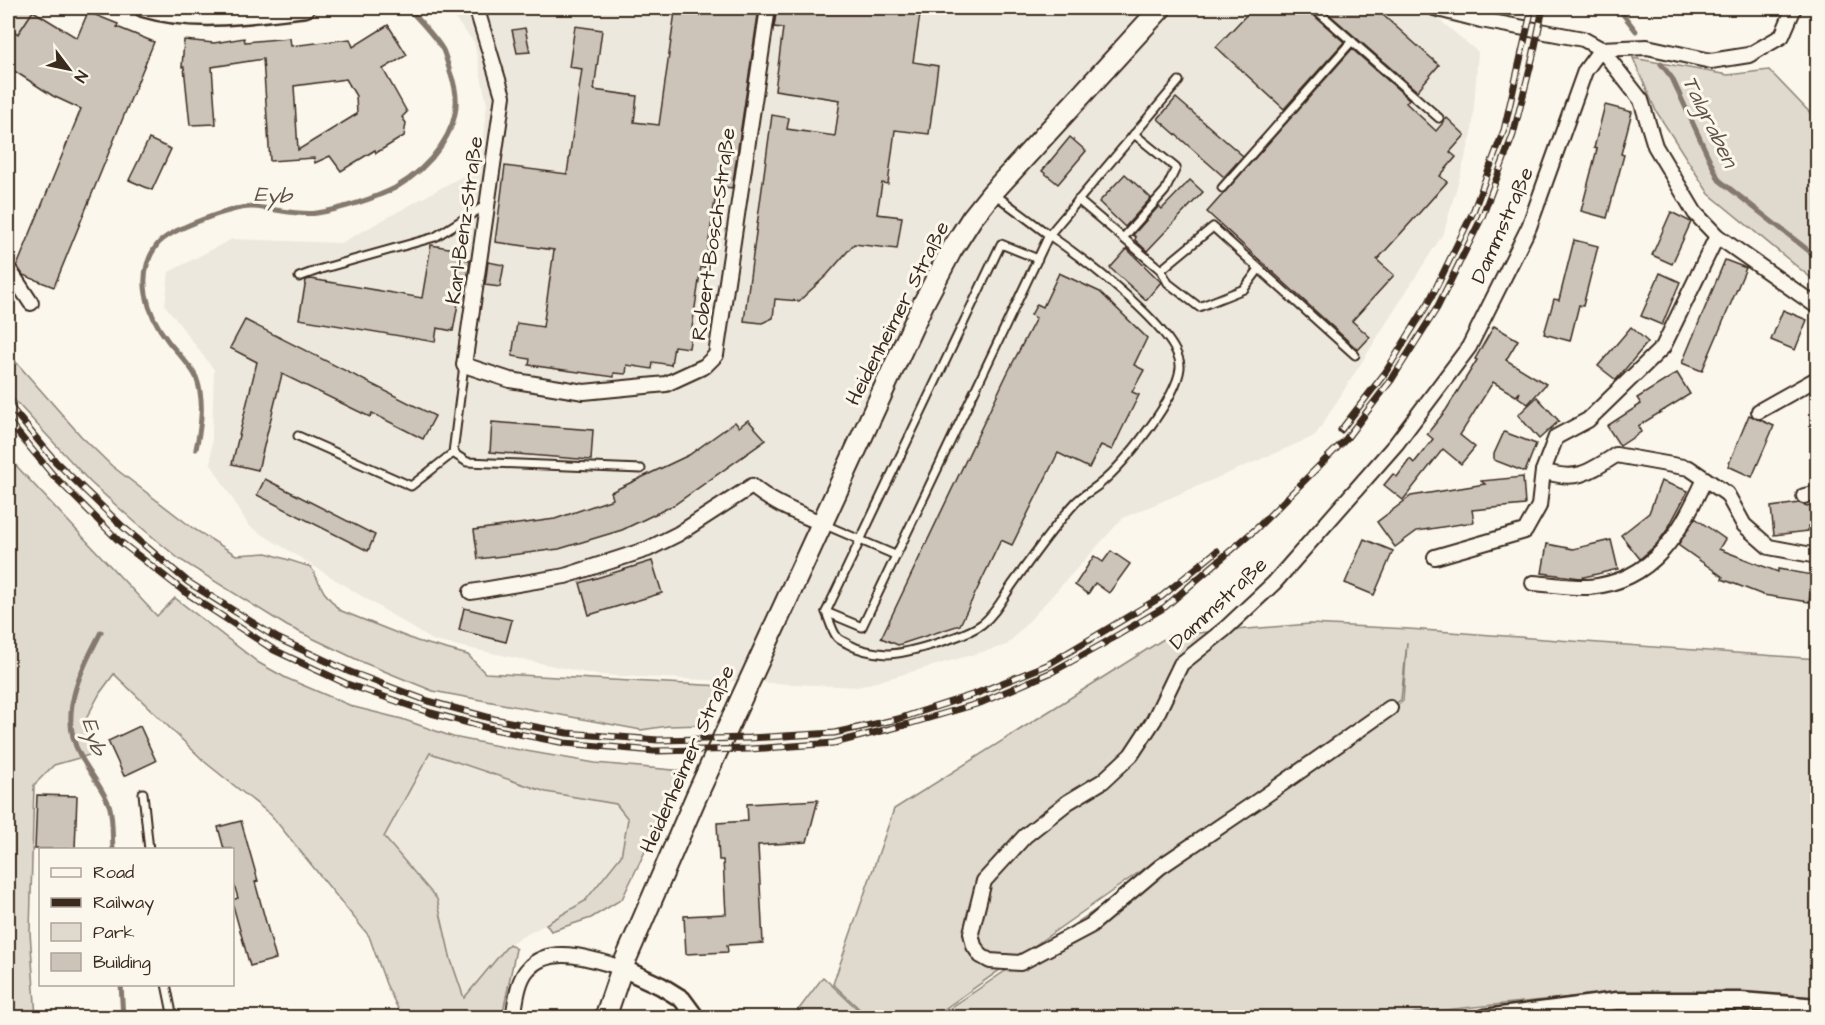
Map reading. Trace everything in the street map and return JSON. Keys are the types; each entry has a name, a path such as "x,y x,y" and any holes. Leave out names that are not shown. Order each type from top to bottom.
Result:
{"main road":[{"name":"Heidenheimer Straße","path":"605,1017 622,968 743,692 823,524 923,304 951,251 972,218 992,193 1161,8"}],"street":[{"path":"143,8 183,15 232,16 306,8"},
{"name":"Karl-Benz-Straße","path":"464,365 503,96 477,10 474,8"},
{"name":"Robert-Bosch-Straße","path":"464,365 510,380 584,392 666,384 705,366 716,355 768,8"},
{"path":"1434,8 1481,20 1582,39 1601,50 1641,100 1655,146 1695,213 1717,236 1818,308"},
{"path":"1601,50 1647,47 1711,61 1749,55 1782,36 1794,8"},
{"name":"Dammstraße","path":"1390,708 1160,867 1090,926 1020,963 990,962 981,956 974,946 971,933 984,881 1025,836 1068,802 1102,781 1131,755 1154,720 1181,664 1225,629 1274,583 1396,444 1469,347 1528,227 1585,71 1601,50"},
{"path":"1435,557 1525,531 1539,506 1543,471 1556,436 1588,420 1663,347 1717,236"},
{"path":"8,268 31,303"},
{"path":"1760,411 1818,378"},
{"path":"1543,471 1560,476 1587,473 1616,455 1689,468 1727,495 1744,525 1769,548 1818,554"},
{"path":"1533,583 1589,587 1626,578 1659,557 1688,515 1705,479"},
{"path":"471,592 565,576 648,549 678,534 753,486 763,495 783,506 823,524"},
{"path":"513,1017 518,988 528,968 548,956 567,955 622,968 661,986 682,999 696,1017"},
{"path":"1485,1017 1617,1002 1741,1001 1818,1007"}],"lane":[{"path":"1314,8 1439,118"},
{"path":"1222,188 1352,42"},
{"path":"826,612 862,627 1049,235 1179,81"},
{"path":"1123,238 1165,191 1176,168 1134,134"},
{"path":"992,193 1071,250 1133,301 1177,351 1180,368 1172,391 1160,413 1127,456 1102,482 1076,503 1040,547 992,614 981,625 952,638 889,654 860,650 837,638 826,612 1001,244 1038,259"},
{"path":"1078,200 1161,270 1168,282 1199,307 1244,289 1259,268"},
{"path":"299,278 321,269 435,237 487,204"},
{"path":"1161,270 1213,227 1355,355"},
{"path":"298,436 411,486 453,453 464,365"},
{"path":"453,453 467,462 641,469"},
{"path":"823,524 896,555"},
{"path":"143,793 149,848"},
{"path":"166,986 173,1017"}],"shaded area":[{"path":"446,8 1425,8 1478,52 1472,134 1444,232 1315,436 1123,518 1007,645 858,687 597,675 434,641 249,526 211,464 214,370 165,305 169,272 232,239 341,243 479,167 487,105 474,42"},
{"path":"430,753 546,792 616,804 628,819 621,856 585,901 509,944 464,999 451,960 384,837"}],"green space":[{"path":"8,8 35,8 18,34 8,27"},
{"path":"1633,58 1728,75 1769,70 1817,120 1817,283 1709,194 1656,111"},
{"path":"8,353 81,436 112,466 194,529 236,555 267,553 311,567 324,592 339,610 417,641 468,655 485,673 722,686 705,725 668,726 641,730 433,691 362,662 287,626 179,559 90,482 8,393"},
{"path":"8,457 157,616 175,598 259,663 286,678 354,707 402,719 453,737 595,763 684,771 622,899 591,918 551,931 546,924 585,901 621,856 628,819 616,804 546,792 430,753 384,837 437,899 451,960 464,998 509,944 516,949 502,1017 402,1017 386,984 369,936 271,815 206,763 114,674 100,693 85,721 93,754 54,765 34,785 30,932 36,1017 8,1017"},
{"path":"1310,624 1409,629 1817,659 1817,999 1612,993 1415,1013 1404,1018 937,1017 1159,867 1335,753 1403,701 1407,642 1401,700 1142,870 933,1017 868,1017 833,984 894,809 1170,635"},
{"path":"823,977 866,1017 793,1017"}],"building":[{"path":"684,8 759,8 732,188 717,186 705,268 701,267 689,348 674,346 671,365 653,362 652,369 627,365 626,374 614,373 614,377 529,365 530,359 512,356 517,323 543,327 554,250 495,242 505,166 567,174 582,69 569,67 575,26 602,30 594,90 637,96 634,122 659,125 675,12 684,13"},
{"path":"777,8 921,8 913,62 938,66 929,134 895,130 888,184 882,183 877,214 902,217 897,249 854,244 827,275 799,301 775,299 773,318 762,323 744,321 772,115 789,118 787,129 835,136 840,100 775,90 783,28 774,27"},
{"path":"1253,8 1308,8 1344,42 1284,109 1216,47"},
{"path":"1322,8 1375,8 1439,65 1417,91"},
{"path":"33,11 77,38 88,12 154,42 54,287 23,275 17,266 81,109 53,96 8,67 8,27 18,34"},
{"path":"388,25 407,55 383,69 407,112 402,117 406,123 404,136 376,153 375,150 341,171 330,156 315,163 314,158 270,161 263,59 212,67 216,124 190,125 184,67 182,67 184,40 214,43 244,38 245,42 290,38 291,46 350,39 353,47","holes":["346,79 356,96 357,114 298,150 294,86"]},
{"path":"525,28 530,52 517,53 512,30"},
{"path":"1352,49 1409,99 1406,103 1436,131 1447,118 1465,135 1450,152 1456,157 1440,176 1447,182 1377,260 1394,275 1352,321 1370,337 1358,350 1207,212"},
{"path":"1176,98 1243,156 1224,177 1158,119"},
{"path":"1605,105 1632,112 1621,154 1624,155 1607,218 1581,211 1597,149 1594,148"},
{"path":"1070,137 1086,151 1058,184 1042,171"},
{"path":"149,139 171,149 152,190 129,180"},
{"path":"1125,174 1151,198 1125,227 1099,202"},
{"path":"1190,180 1203,192 1147,251 1133,235 1159,206 1162,209"},
{"path":"1671,212 1691,222 1672,264 1652,255"},
{"path":"1574,240 1598,246 1583,306 1579,305 1570,341 1544,334 1554,299 1559,300"},
{"path":"431,245 467,251 465,259 470,260 467,282 462,282 453,331 437,328 435,342 299,319 306,280 311,279 422,298"},
{"path":"1127,249 1161,282 1146,300 1110,268"},
{"path":"1725,260 1746,268 1702,371 1682,363"},
{"path":"488,262 504,265 500,287 485,285"},
{"path":"1059,273 1100,292 1147,338 1134,365 1144,370 1132,392 1139,395 1112,450 1101,445 1089,468 1058,453 1012,545 1001,540 960,625 898,645 881,638 1036,318 1031,315 1037,304 1043,307"},
{"path":"1660,273 1680,282 1662,325 1641,316"},
{"path":"1783,310 1807,320 1795,350 1771,340"},
{"path":"245,320 435,416 423,439 372,413 370,417 282,374 258,470 232,464 257,362 230,348"},
{"path":"1494,326 1518,340 1506,360 1546,384 1528,404 1518,397 1520,392 1516,396 1493,382 1460,435 1475,447 1461,464 1443,449 1403,500 1384,485 1393,474 1397,477 1410,459 1414,463 1433,439 1427,434 1446,410 1477,360 1475,359"},
{"path":"1631,327 1648,342 1616,380 1598,366"},
{"path":"1677,373 1690,394 1638,426 1641,432 1620,446 1607,426 1641,404 1637,398"},
{"path":"1537,397 1559,421 1539,439 1518,415"},
{"path":"1749,415 1774,426 1752,477 1728,466"},
{"path":"748,420 766,440 674,505 622,530 559,549 478,559 474,530 555,519 613,499 611,492 689,455 735,422 739,427"},
{"path":"492,422 593,430 591,460 490,452"},
{"path":"1504,432 1536,444 1525,472 1494,460 1494,454"},
{"path":"1523,477 1525,505 1472,510 1474,522 1417,531 1395,547 1377,522 1411,496 1485,484 1481,481"},
{"path":"265,479 375,535 368,551 257,495"},
{"path":"1661,481 1688,491 1667,530 1656,545 1640,559 1621,535 1649,513"},
{"path":"1799,503 1806,506 1818,504 1818,525 1808,526 1808,531 1774,535 1771,507"},
{"path":"1695,518 1725,539 1719,549 1778,572 1778,569 1813,575 1809,602 1763,595 1722,579 1723,577 1678,545"},
{"path":"1364,539 1393,551 1374,595 1345,583"},
{"path":"1611,540 1618,569 1580,578 1542,573 1547,544 1573,549"},
{"path":"1111,551 1130,564 1109,593 1095,583 1088,594 1075,585 1094,556 1103,562"},
{"path":"652,561 662,593 589,615 580,583"},
{"path":"464,608 512,620 506,642 459,630"},
{"path":"140,726 156,761 124,776 108,741"},
{"path":"37,795 77,796 75,848 35,849"},
{"path":"818,800 807,842 758,845 763,943 727,945 728,952 686,954 684,916 726,914 723,860 719,860 717,823 748,821 747,804"},
{"path":"241,821 276,959 250,966 234,909 234,899 238,898 234,885 234,848 224,848 218,827"}],"waterway":[{"name":"Eyb","path":"196,449 201,413 199,386 196,377 161,330 149,307 145,281 150,257 157,245 174,232 217,214 253,207 310,214 326,211 387,192 407,180 431,159 440,147 454,119 455,89 443,50 408,8"},
{"name":"Talgraben","path":"1618,8 1636,31"},
{"name":"Talgraben","path":"1661,64 1672,78 1719,180 1818,258"},
{"name":"Eyb","path":"101,632 80,676 75,692 71,724 80,755 108,802 112,818 113,848"},
{"name":"Eyb","path":"121,986 123,1018"}],"railway":[{"path":"1341,430 1385,373 1429,302 1473,212 1504,130 1532,8"},
{"path":"8,421 53,475 118,540 185,592 274,650 347,684 431,713 488,728 565,743 654,751 750,749 834,743 905,725 980,703 1052,672 1165,607 1256,529 1346,439 1392,379 1437,308 1482,217 1513,135 1543,8"},
{"path":"8,404 56,462 122,526 188,582 277,638 350,672 428,701 494,719 567,733 658,740 750,738 834,733 898,719 975,694 1047,665 1161,597 1217,551"}]}
